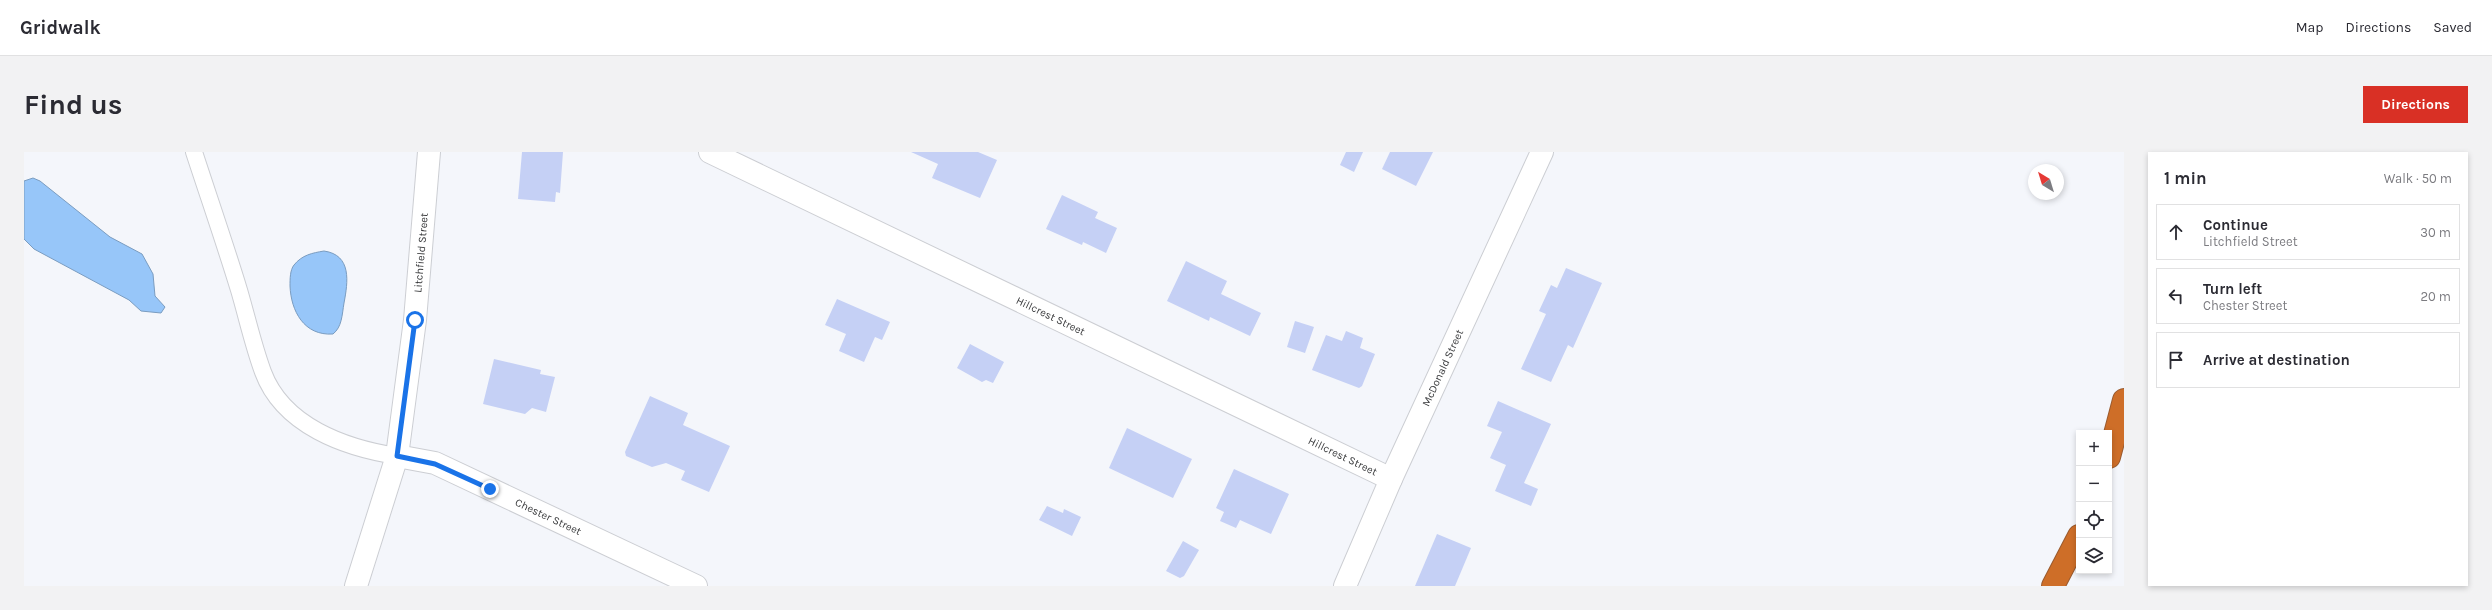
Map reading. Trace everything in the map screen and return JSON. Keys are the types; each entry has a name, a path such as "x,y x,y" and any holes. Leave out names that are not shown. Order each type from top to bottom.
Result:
{"highway":[{"path":"2112,446 2124,400"},
{"path":"2053,586 2078,538"}],"street":[{"name":"Litchfield Street","path":"356,586 397,456 415,320 429,152"},
{"name":"Hillcrest Street","path":"710,152 1391,479"},
{"name":"McDonald Street","path":"1346,586 1391,479 1542,152"},
{"name":"Chester Street","path":"397,456 435,464 696,586"}],"lane":[{"path":"194,152 239,290 263,373 276,396 298,420 333,440 366,452 397,456"}],"water":[{"path":"33,178 40,181 110,237 142,254 153,274 155,296 165,307 161,313 141,311 129,300 34,249 24,239 24,181"},
{"path":"324,251 340,258 344,264 347,278 340,324 333,334 323,334 314,331 301,320 296,313 293,304 290,286 290,278 294,265 304,257"}],"building":[{"path":"522,152 563,152 560,193 556,192 555,202 518,199"},
{"path":"911,152 978,152 997,160 980,198 932,178 938,164"},
{"path":"1346,152 1363,152 1354,172 1340,165"},
{"path":"1390,152 1433,152 1416,186 1382,169"},
{"path":"1062,195 1098,212 1095,218 1117,228 1106,253 1083,242 1082,245 1046,229"},
{"path":"1186,261 1227,281 1221,294 1261,313 1250,336 1210,317 1209,321 1167,301"},
{"path":"1566,268 1602,283 1573,348 1568,345 1551,382 1521,369 1546,314 1539,311 1551,285 1557,288"},
{"path":"837,299 890,322 882,340 875,337 864,362 839,351 846,334 825,325"},
{"path":"1295,321 1314,327 1305,353 1287,347"},
{"path":"1346,331 1363,338 1360,348 1375,354 1362,386 1359,388 1312,370 1326,335 1342,341"},
{"path":"970,344 1004,362 993,383 986,380 982,382 957,368"},
{"path":"494,359 541,370 540,374 555,377 546,412 532,408 525,414 483,404"},
{"path":"650,396 688,413 683,425 730,446 709,492 681,480 685,471 666,463 652,467 626,456 625,452"},
{"path":"1498,401 1551,424 1524,483 1538,489 1531,506 1495,491 1506,465 1490,458 1502,432 1487,426"},
{"path":"1127,428 1192,459 1173,498 1109,468"},
{"path":"1234,469 1289,494 1271,534 1240,520 1236,528 1220,521 1224,512 1216,508"},
{"path":"1047,506 1063,513 1064,509 1081,517 1072,536 1039,520"},
{"path":"1437,534 1471,548 1455,586 1415,586"},
{"path":"1183,541 1199,550 1184,576 1180,578 1166,571"}],"route":[{"path":"415,320 408,383 397,456 435,464 490,489"}]}
